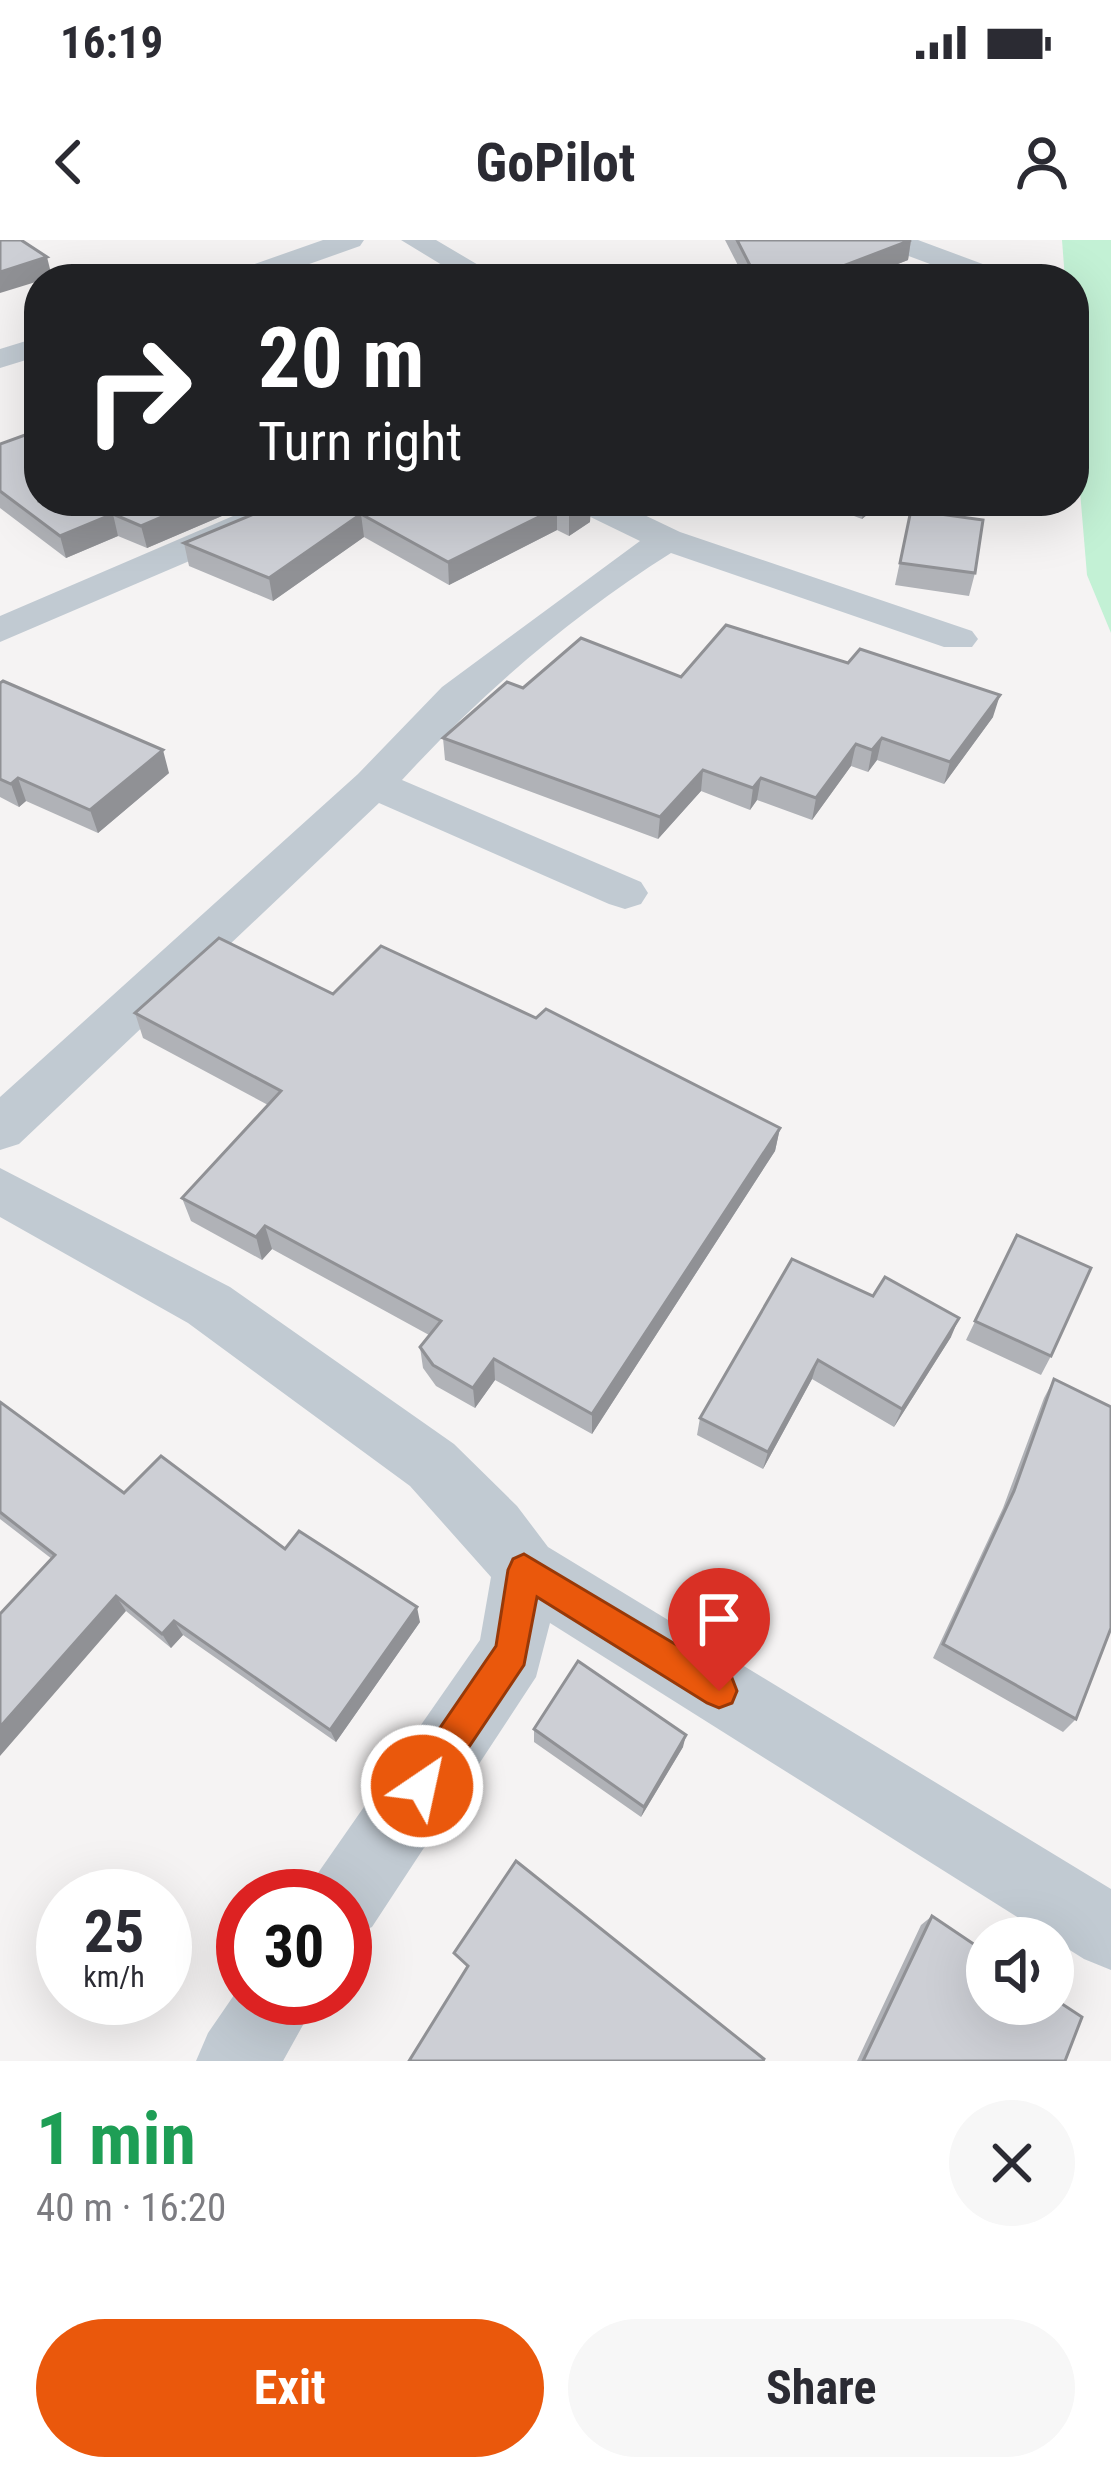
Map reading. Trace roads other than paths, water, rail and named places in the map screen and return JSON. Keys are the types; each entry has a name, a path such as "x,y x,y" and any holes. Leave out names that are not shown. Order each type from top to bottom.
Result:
{"street":[{"path":"282,264 350,240"},
{"path":"415,240 459,264"},
{"path":"892,240 957,264"},
{"path":"0,630 263,516"},
{"path":"618,516 667,540 958,639"},
{"path":"0,1129 373,784 457,696 620,569 667,540"},
{"path":"373,784 625,892"},
{"path":"0,1190 209,1305 432,1465 494,1528 524,1570 1111,1932"},
{"path":"366,1869 512,1653 524,1570"},
{"path":"236,2061 261,2025"}]}
